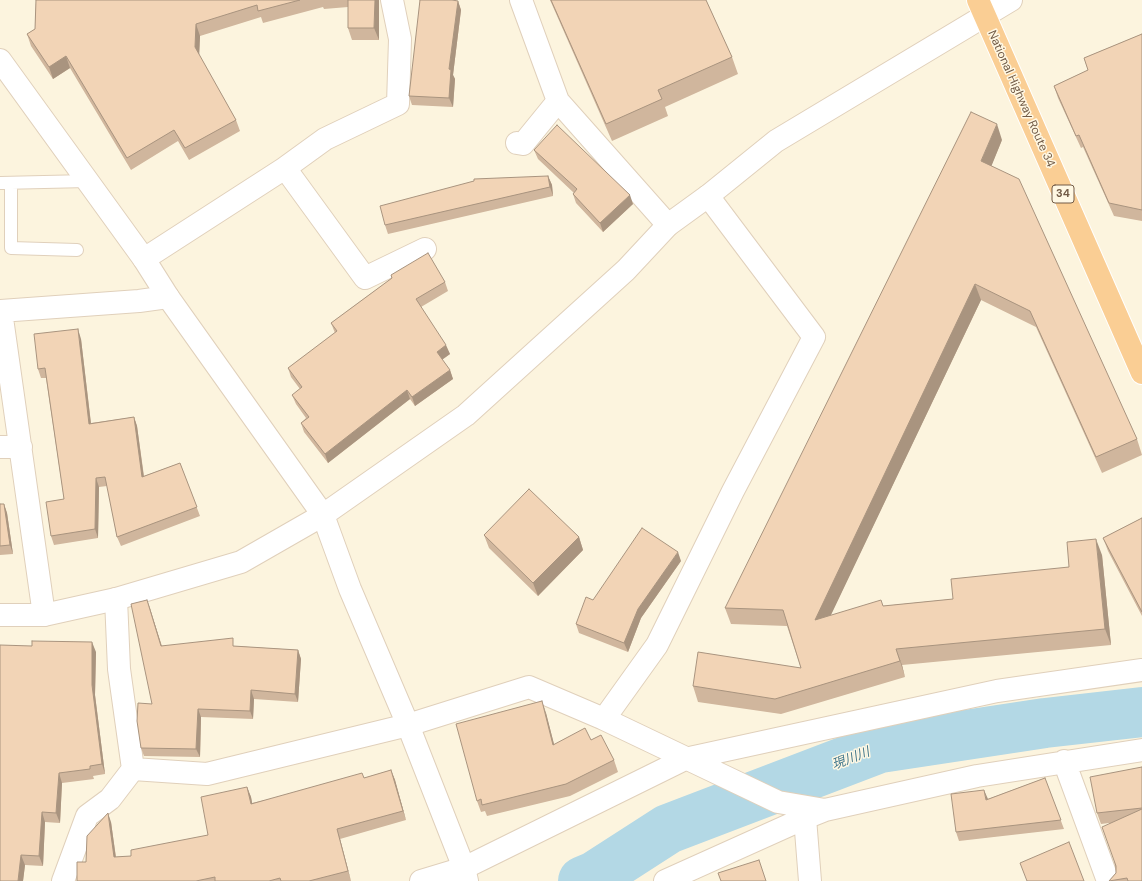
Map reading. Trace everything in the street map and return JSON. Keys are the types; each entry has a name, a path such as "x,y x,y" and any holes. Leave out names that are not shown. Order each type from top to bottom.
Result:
{"highway":[{"name":"National Highway Route 34","path":"981,8 1142,373"}],"street":[{"path":"144,259 285,168 325,138 398,104 400,39 392,0"},
{"path":"521,0 558,101 668,225"},
{"path":"0,615 44,615 116,599 241,562 323,515 466,415 626,270 668,225 708,196 776,141 981,8 1011,0"},
{"path":"0,60 144,259 168,297 323,515 350,589 408,725 465,873"},
{"path":"517,143 523,144 558,101"},
{"path":"285,168 365,278 424,249"},
{"path":"604,719 657,645 737,484 814,337 708,196"},
{"path":"44,615 11,446 0,312 139,301 168,297"},
{"path":"63,881 87,816 110,799 133,769 119,669 116,599"},
{"path":"421,881 465,873 686,759 997,692 1142,670"},
{"path":"133,769 207,774 408,725 529,687 604,719 778,802 815,814"},
{"path":"665,881 815,814 977,776 1064,761 1142,750"},
{"path":"1064,761 1108,881"},
{"path":"810,881 815,814"}],"lane":[{"path":"77,250 11,248 5,183 88,181"}],"building":[{"path":"36,0 300,0 258,11 257,5 196,24 195,47 236,120 185,148 174,130 127,158 66,56 49,67 27,34 35,29"},
{"path":"348,0 375,0 374,28 348,28"},
{"path":"420,0 458,1 449,69 451,70 449,98 409,96"},
{"path":"551,0 706,0 732,57 658,90 662,99 606,124"},
{"path":"1142,34 1142,210 1109,203 1079,135 1076,136 1054,86 1088,70 1084,58"},
{"path":"971,112 997,124 981,161 1019,179 1137,439 1096,457 1030,311 975,284 815,620 881,600 883,606 953,599 951,579 1069,567 1067,542 1096,539 1105,629 896,649 900,661 775,699 693,686 698,652 801,668 783,610 725,608"},
{"path":"557,125 630,195 600,223 573,194 577,189 534,150"},
{"path":"548,176 550,187 385,225 380,206 474,181 474,179"},
{"path":"428,253 445,282 416,299 446,345 437,352 450,370 412,397 407,390 325,454 301,423 309,417 292,395 302,387 288,368 337,331 331,323 392,278 391,275"},
{"path":"78,329 89,424 134,417 142,477 180,463 197,507 117,537 105,477 96,478 95,529 51,536 46,502 64,499 45,368 38,369 34,334"},
{"path":"529,489 579,537 533,583 484,535"},
{"path":"0,504 4,504 10,545 0,546"},
{"path":"1142,518 1142,612 1103,538"},
{"path":"642,528 678,552 638,609 624,643 576,624 586,597 593,600"},
{"path":"147,600 161,646 233,638 233,646 298,650 295,694 251,690 250,711 198,709 196,749 141,748 137,721 138,703 152,704 131,604"},
{"path":"32,641 92,642 92,685 102,764 90,766 90,769 59,773 56,813 42,812 39,856 21,855 18,881 0,881 0,645 32,646"},
{"path":"542,701 553,745 585,728 591,740 601,735 614,760 566,784 482,805 481,799 477,801 456,724"},
{"path":"1142,767 1142,808 1097,813 1090,777"},
{"path":"391,770 403,811 337,829 348,871 309,881 281,881 280,878 269,881 215,881 215,877 196,881 77,881 77,862 86,862 87,836 108,813 114,857 131,856 131,850 208,835 201,797 247,787 251,804 362,773 364,778"},
{"path":"1045,778 1061,820 956,832 951,794 984,790 986,800"},
{"path":"1142,809 1142,881 1128,881 1127,878 1109,881 1116,873 1116,866 1102,827"},
{"path":"1069,842 1084,881 1027,881 1020,863"},
{"path":"759,860 766,881 721,881 718,873"}],"waterway":[{"name":"現川川","path":"583,881 595,876 668,829 880,748 1045,723 1142,712"}]}
